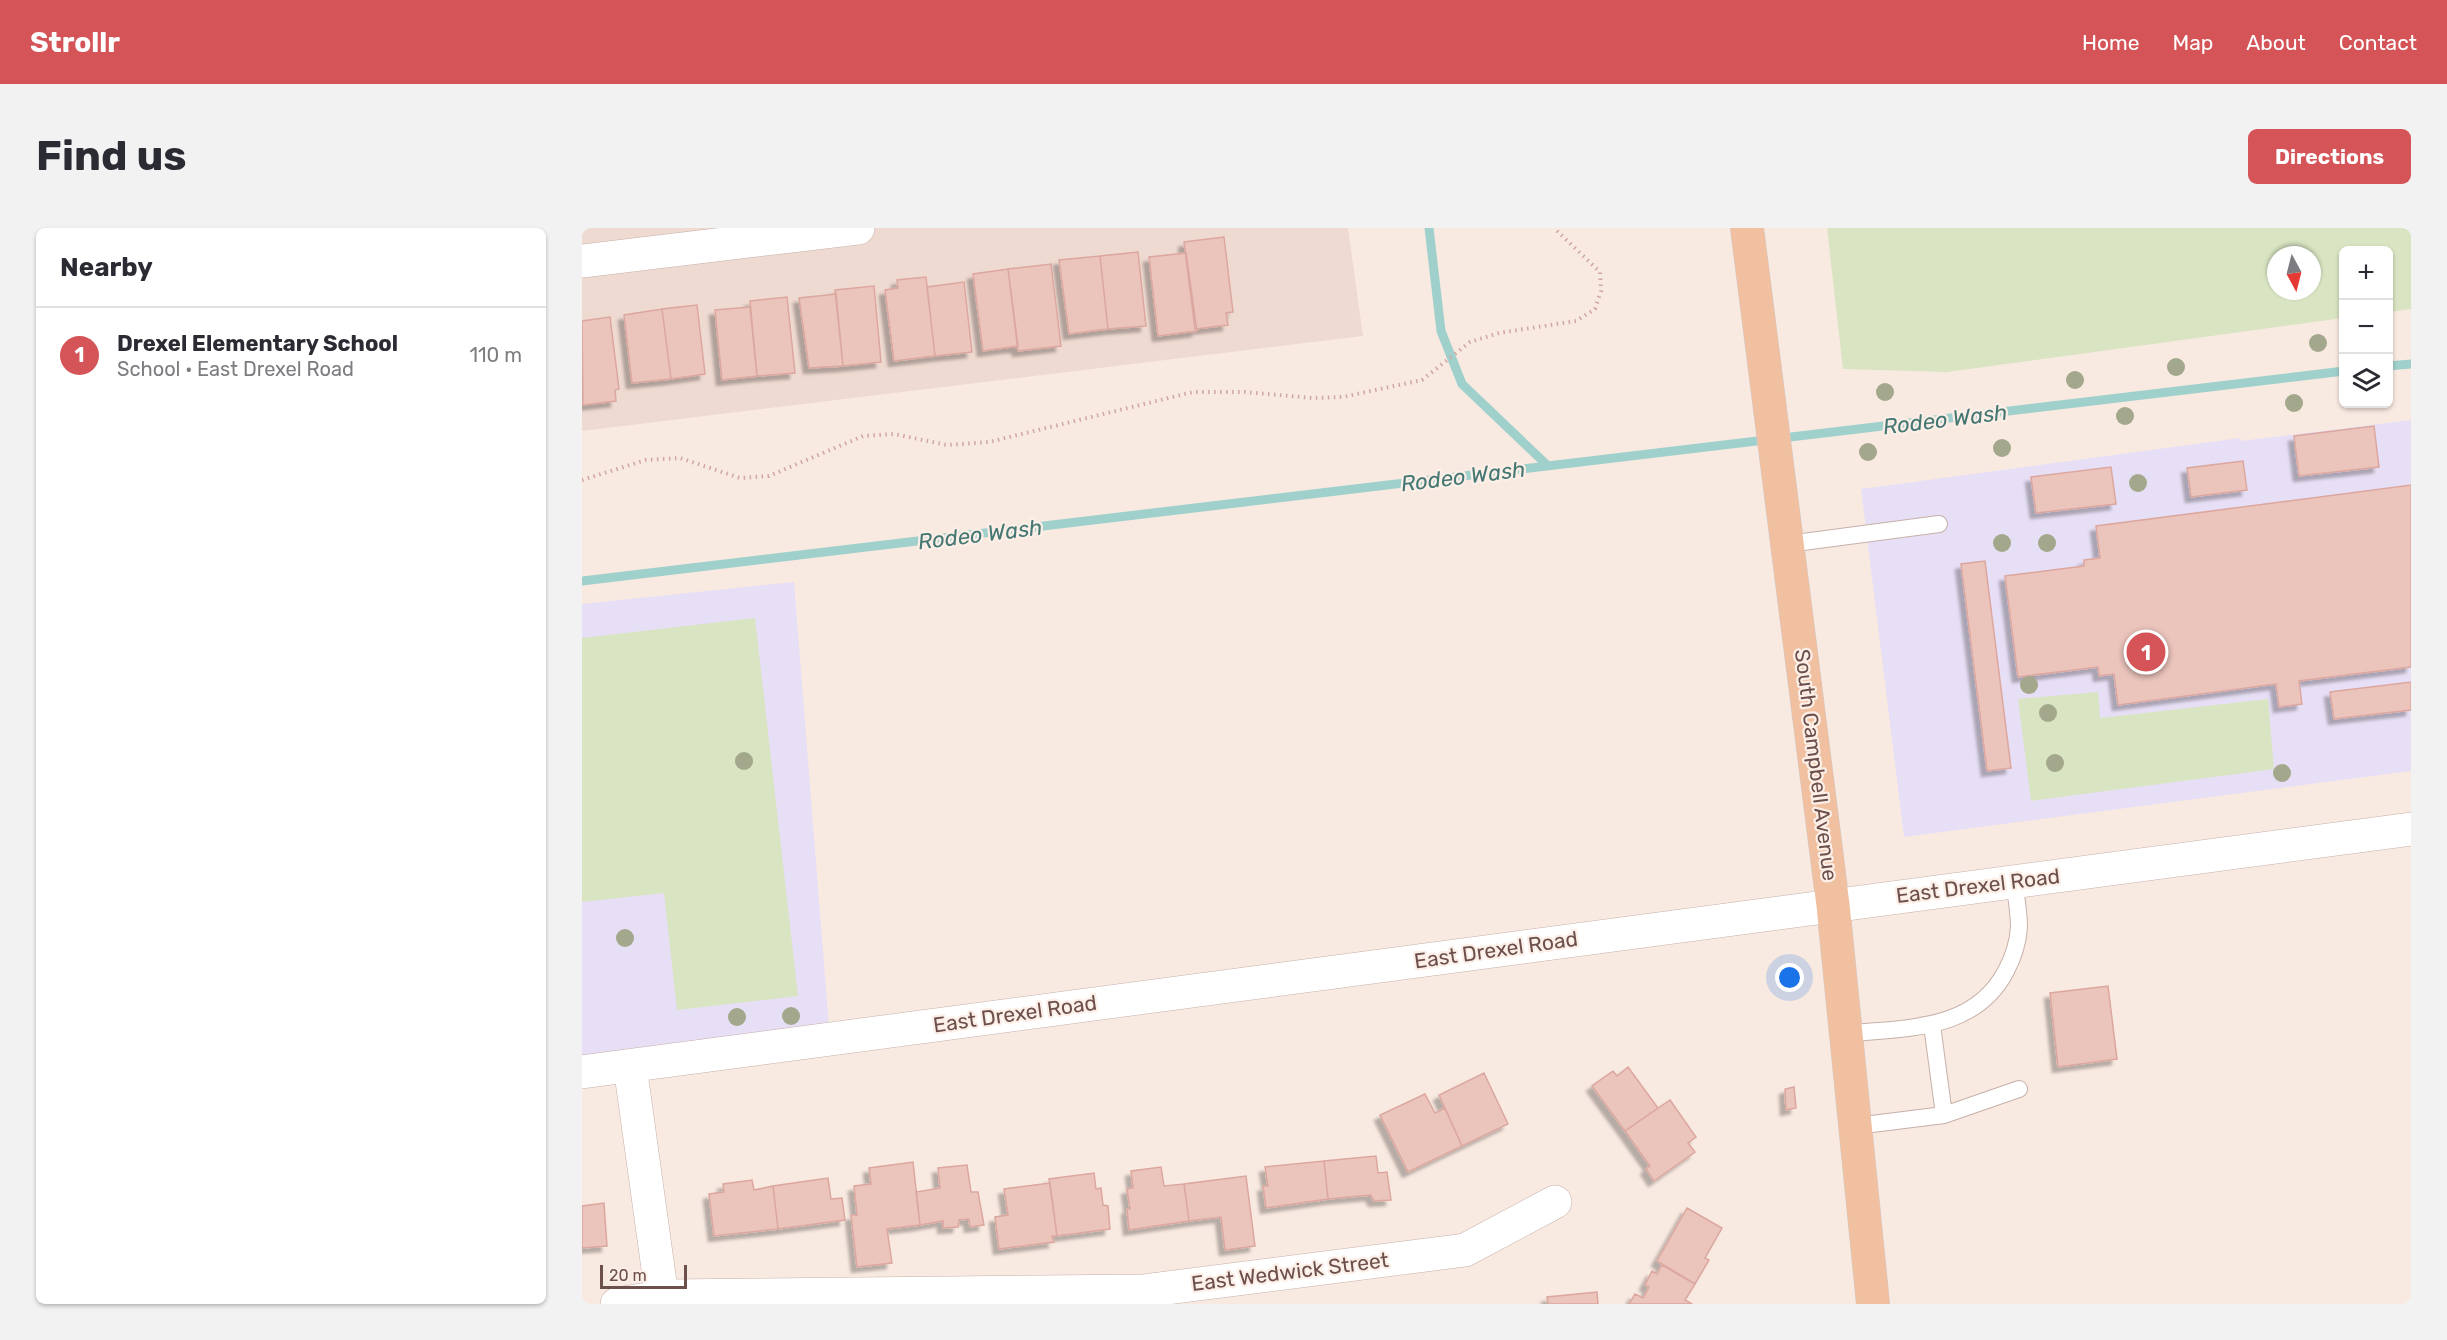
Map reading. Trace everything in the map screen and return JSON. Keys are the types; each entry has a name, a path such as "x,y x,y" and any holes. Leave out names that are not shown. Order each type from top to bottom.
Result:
{"main road":[{"name":"South Campbell Avenue","path":"1747,228 1833,905 1873,1304"}],"street":[{"path":"582,261 858,228"},
{"name":"East Drexel Road","path":"582,1072 2411,829"},
{"path":"630,1066 662,1297"},
{"name":"East Wedwick Street","path":"617,1304 662,1297 1144,1297 1465,1250 1555,1202"}],"lane":[{"path":"1788,544 1939,524"},
{"path":"1846,1034 1932,1024 1971,1010 1987,999 1997,987 2011,962 2017,942 2019,928 2014,881"},
{"path":"1932,1024 1944,1115"},
{"path":"1856,1126 1944,1115 2019,1089"}],"path":[{"path":"582,480 646,460 680,458 740,478 769,476 863,436 894,434 947,445 989,442 1193,392 1245,392 1312,398 1343,397 1422,380 1470,342 1499,333 1576,321 1595,309 1601,291 1600,272 1554,228"}],"shaded area":[{"path":"582,228 1348,228 1363,336 582,431"},
{"path":"2411,420 2411,771 1904,837 1861,489 2240,438 2241,441"},
{"path":"794,582 829,1027 582,1058 582,604"}],"green space":[{"path":"1827,228 2411,228 2411,309 2393,311 2393,246 2339,246 2339,319 1947,372 1843,369"},
{"path":"755,618 798,996 677,1010 664,893 582,902 582,638"},
{"path":"2098,692 2100,718 2268,699 2274,769 2031,801 2018,699"}],"building":[{"path":"1224,237 1233,312 1226,313 1228,325 1195,329 1184,242"},
{"path":"1138,252 1146,326 1108,329 1100,256"},
{"path":"1186,253 1197,331 1158,336 1149,257"},
{"path":"1100,256 1108,329 1069,334 1059,260"},
{"path":"1051,264 1061,346 1018,351 1008,269"},
{"path":"1008,269 1018,346 983,351 973,274"},
{"path":"926,277 935,356 894,361 885,290 898,288 897,280"},
{"path":"964,282 972,352 935,356 927,287"},
{"path":"874,286 881,362 843,366 835,290"},
{"path":"836,294 843,366 809,368 799,298"},
{"path":"787,297 795,373 757,376 750,301"},
{"path":"697,305 705,374 671,379 662,309"},
{"path":"750,307 757,376 722,380 715,310"},
{"path":"662,309 671,379 632,383 624,315"},
{"path":"610,317 619,389 615,390 616,401 583,405 582,321"},
{"path":"2374,426 2379,467 2299,476 2294,436"},
{"path":"2243,461 2247,490 2191,497 2187,468"},
{"path":"2111,467 2116,504 2036,513 2031,477"},
{"path":"2411,485 2411,667 2299,681 2302,704 2279,707 2276,684 2118,705 2114,674 2099,676 2098,667 2018,677 2005,576 2084,566 2084,560 2100,558 2096,526"},
{"path":"1985,561 2011,768 1987,771 1961,564"},
{"path":"2411,682 2411,710 2334,719 2330,692"},
{"path":"2108,986 2117,1059 2058,1067 2050,993"},
{"path":"1628,1067 1658,1108 1625,1131 1592,1086 1613,1071 1617,1076"},
{"path":"1484,1073 1508,1124 1462,1146 1439,1095"},
{"path":"1794,1087 1796,1108 1786,1110 1785,1089"},
{"path":"1425,1094 1435,1113 1445,1108 1462,1146 1408,1172 1380,1115"},
{"path":"1670,1100 1696,1137 1688,1143 1695,1152 1654,1181 1646,1169 1650,1166 1625,1131"},
{"path":"1376,1156 1378,1173 1387,1172 1391,1200 1374,1201 1371,1195 1328,1199 1324,1161"},
{"path":"1324,1161 1328,1199 1266,1208 1263,1186 1268,1186 1265,1167"},
{"path":"913,1162 920,1225 887,1229 892,1263 857,1267 851,1215 857,1215 854,1186 871,1184 869,1168"},
{"path":"967,1165 971,1192 978,1192 984,1225 970,1227 969,1219 959,1220 958,1227 943,1228 943,1221 920,1225 916,1192 940,1188 938,1168"},
{"path":"1161,1167 1164,1186 1184,1184 1189,1221 1129,1230 1127,1209 1130,1209 1127,1189 1133,1188 1131,1171"},
{"path":"1094,1173 1096,1189 1101,1188 1103,1205 1108,1206 1110,1229 1057,1236 1049,1179"},
{"path":"1246,1176 1255,1246 1225,1250 1221,1217 1189,1221 1184,1184"},
{"path":"828,1178 831,1199 842,1198 845,1220 778,1229 773,1186"},
{"path":"752,1180 754,1190 773,1186 778,1229 714,1236 709,1194 724,1192 723,1184"},
{"path":"1050,1183 1057,1236 1052,1236 1054,1242 999,1249 995,1217 1008,1215 1004,1189"},
{"path":"604,1203 607,1246 582,1248 582,1206"},
{"path":"1687,1208 1722,1228 1705,1258 1709,1260 1695,1284 1657,1261"},
{"path":"1662,1265 1695,1284 1685,1300 1692,1304 1629,1304 1635,1294 1643,1298 1649,1287 1645,1285 1652,1271 1657,1274"},
{"path":"1597,1292 1598,1304 1548,1304 1547,1297"}],"waterway":[{"path":"1429,228 1441,331 1462,384 1548,466"},
{"name":"Rodeo Wash","path":"2393,366 2411,364"},
{"name":"Rodeo Wash","path":"582,581 2339,372"}],"place":[{"name":"Drexel Elementary School","path":"2146,652"}]}
